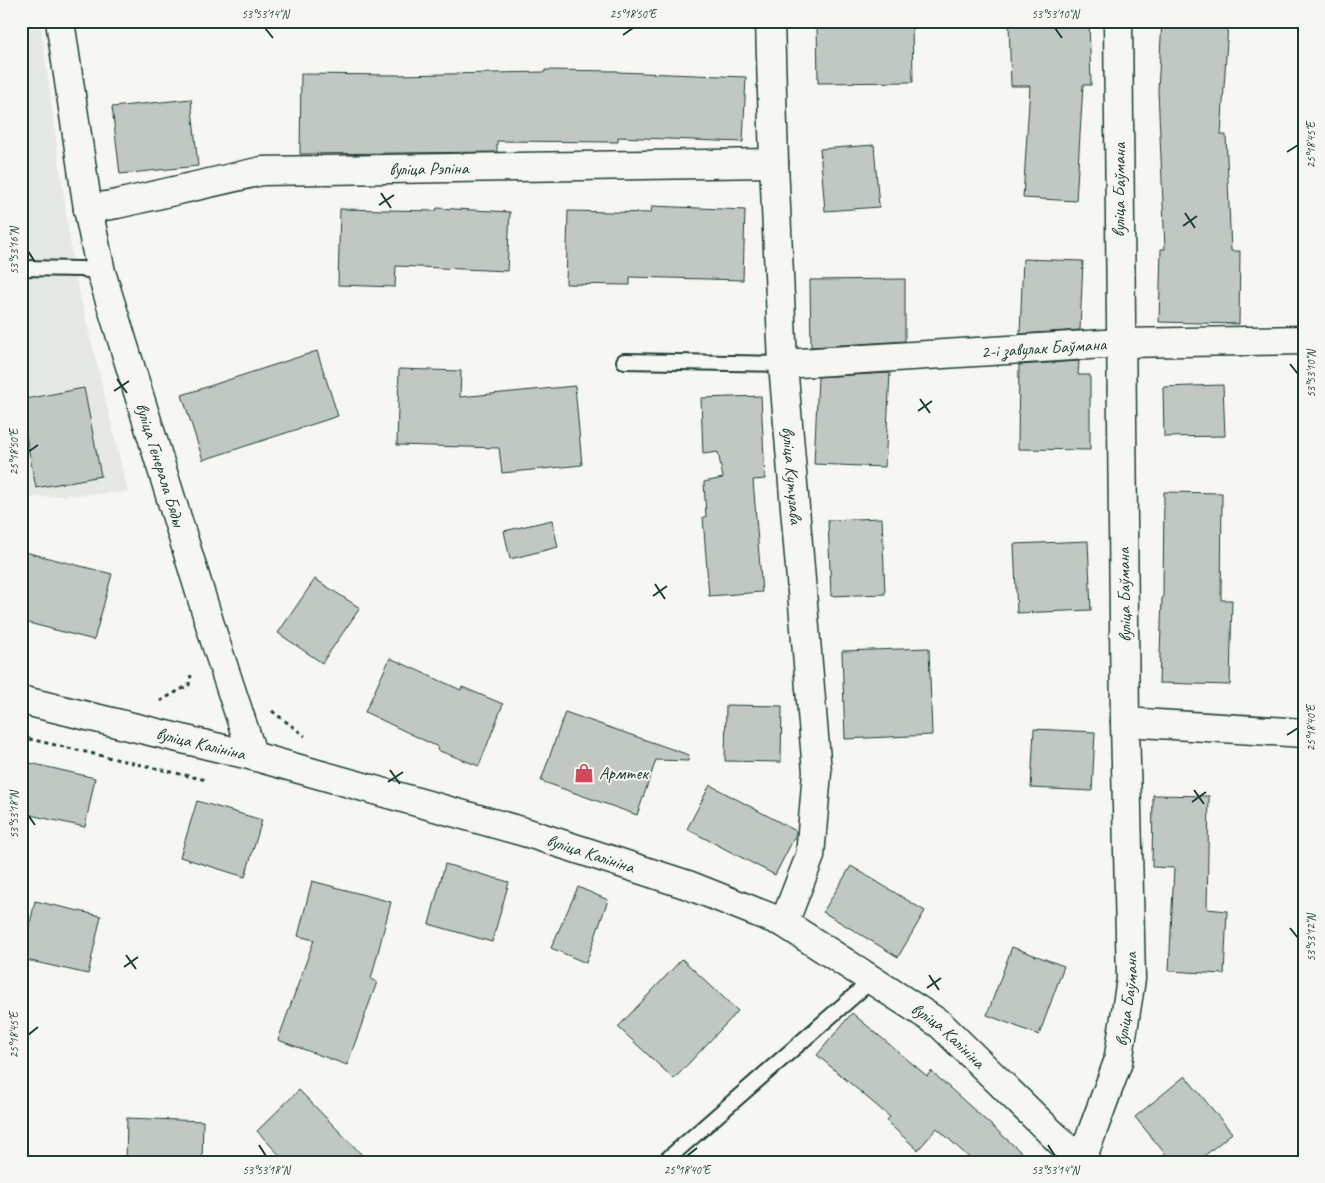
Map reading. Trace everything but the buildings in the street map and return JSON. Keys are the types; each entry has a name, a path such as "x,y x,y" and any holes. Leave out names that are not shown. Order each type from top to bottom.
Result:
{"street":[{"name":"вуліца Генерала Бяды","path":"60,21 88,209 100,272 216,644 253,756"},
{"name":"вуліца Кутузава","path":"770,21 783,364 817,772 810,856 784,923"},
{"name":"вуліца Баўмана","path":"1081,1162 1118,1062 1131,979 1125,722 1118,21"},
{"name":"вуліца Рэпіна","path":"88,209 118,204 262,171 774,163"},
{"name":"2-і завулак Баўмана","path":"783,364 1120,343 1304,340"},
{"name":"вуліца Калініна","path":"21,700 253,756 528,833 688,885 784,923 940,1024 1081,1162"},
{"path":"1125,722 1304,733"}],"lane":[{"path":"21,268 81,269 100,272"},
{"path":"624,361 783,364"},
{"path":"664,1162 856,992 872,980"}],"path":[{"path":"157,702 189,685 193,667"},
{"path":"21,736 214,782"}],"shaded area":[{"path":"41,27 74,271 128,492 21,498 21,29"}],"place":[{"name":"Армтек","path":"584,773"}]}
